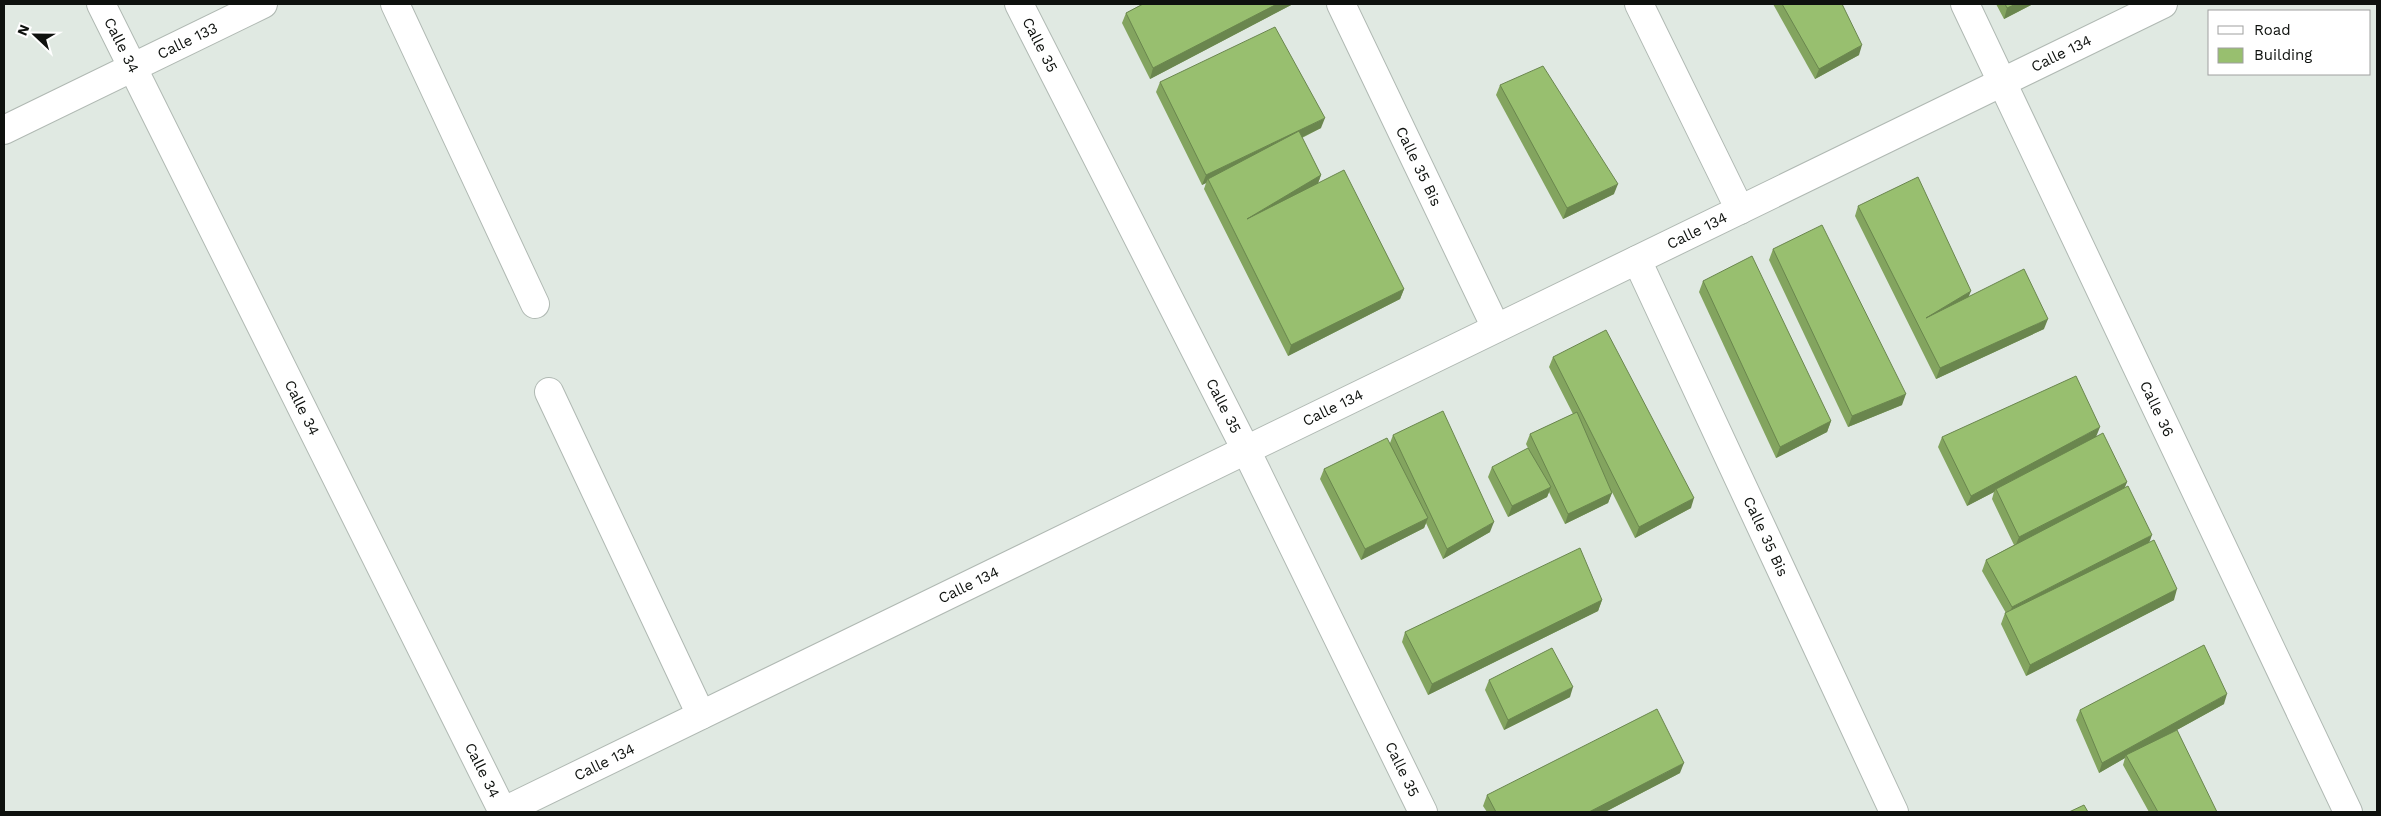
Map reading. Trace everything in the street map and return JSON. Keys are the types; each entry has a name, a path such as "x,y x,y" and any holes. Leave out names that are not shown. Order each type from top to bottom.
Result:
{"street":[{"name":"Calle 34","path":"101,4 502,812"},
{"name":"Calle 133","path":"4,130 263,4"},
{"path":"396,4 535,304"},
{"name":"Calle 35","path":"1019,4 1246,450 1423,812"},
{"name":"Calle 35 Bis","path":"1341,4 1496,328"},
{"path":"1639,4 1740,210"},
{"name":"Calle 36","path":"1966,4 2348,812"},
{"name":"Calle 134","path":"502,812 2163,4"},
{"name":"Calle 35 Bis","path":"1637,260 1894,812"},
{"path":"549,392 701,715"}],"building":[{"path":"1143,4 1277,4 1153,68 1126,13"},
{"path":"1782,4 1842,4 1862,45 1819,69"},
{"path":"2005,4 2016,4 2007,8"},
{"path":"1275,27 1325,118 1206,175 1160,82"},
{"path":"1543,66 1618,184 1567,208 1500,85"},
{"path":"1299,131 1321,175 1247,219 1344,170 1404,289 1291,345 1208,179"},
{"path":"1918,177 1971,291 1926,318 2024,269 2048,319 1940,368 1858,206"},
{"path":"1822,225 1906,394 1852,416 1773,249"},
{"path":"1752,256 1831,421 1780,447 1703,281"},
{"path":"1606,330 1694,498 1639,527 1553,357"},
{"path":"2076,376 2100,427 1971,496 1942,437"},
{"path":"1443,411 1494,522 1447,549 1393,435"},
{"path":"1577,412 1612,493 1568,514 1530,434"},
{"path":"2103,433 2127,482 2019,537 1996,489"},
{"path":"1387,438 1428,518 1365,549 1324,469"},
{"path":"1528,448 1551,487 1512,506 1492,467"},
{"path":"2128,486 2152,535 2012,607 1986,560"},
{"path":"2154,540 2177,589 2030,665 2005,613"},
{"path":"1580,548 1602,600 1432,684 1405,632"},
{"path":"2204,645 2227,694 2102,763 2080,710"},
{"path":"1552,648 1573,687 1508,720 1489,680"},
{"path":"1657,709 1684,763 1589,812 1496,812 1487,795"},
{"path":"2177,730 2217,812 2158,812 2126,755"},
{"path":"2084,805 2088,812 2069,812"}]}
